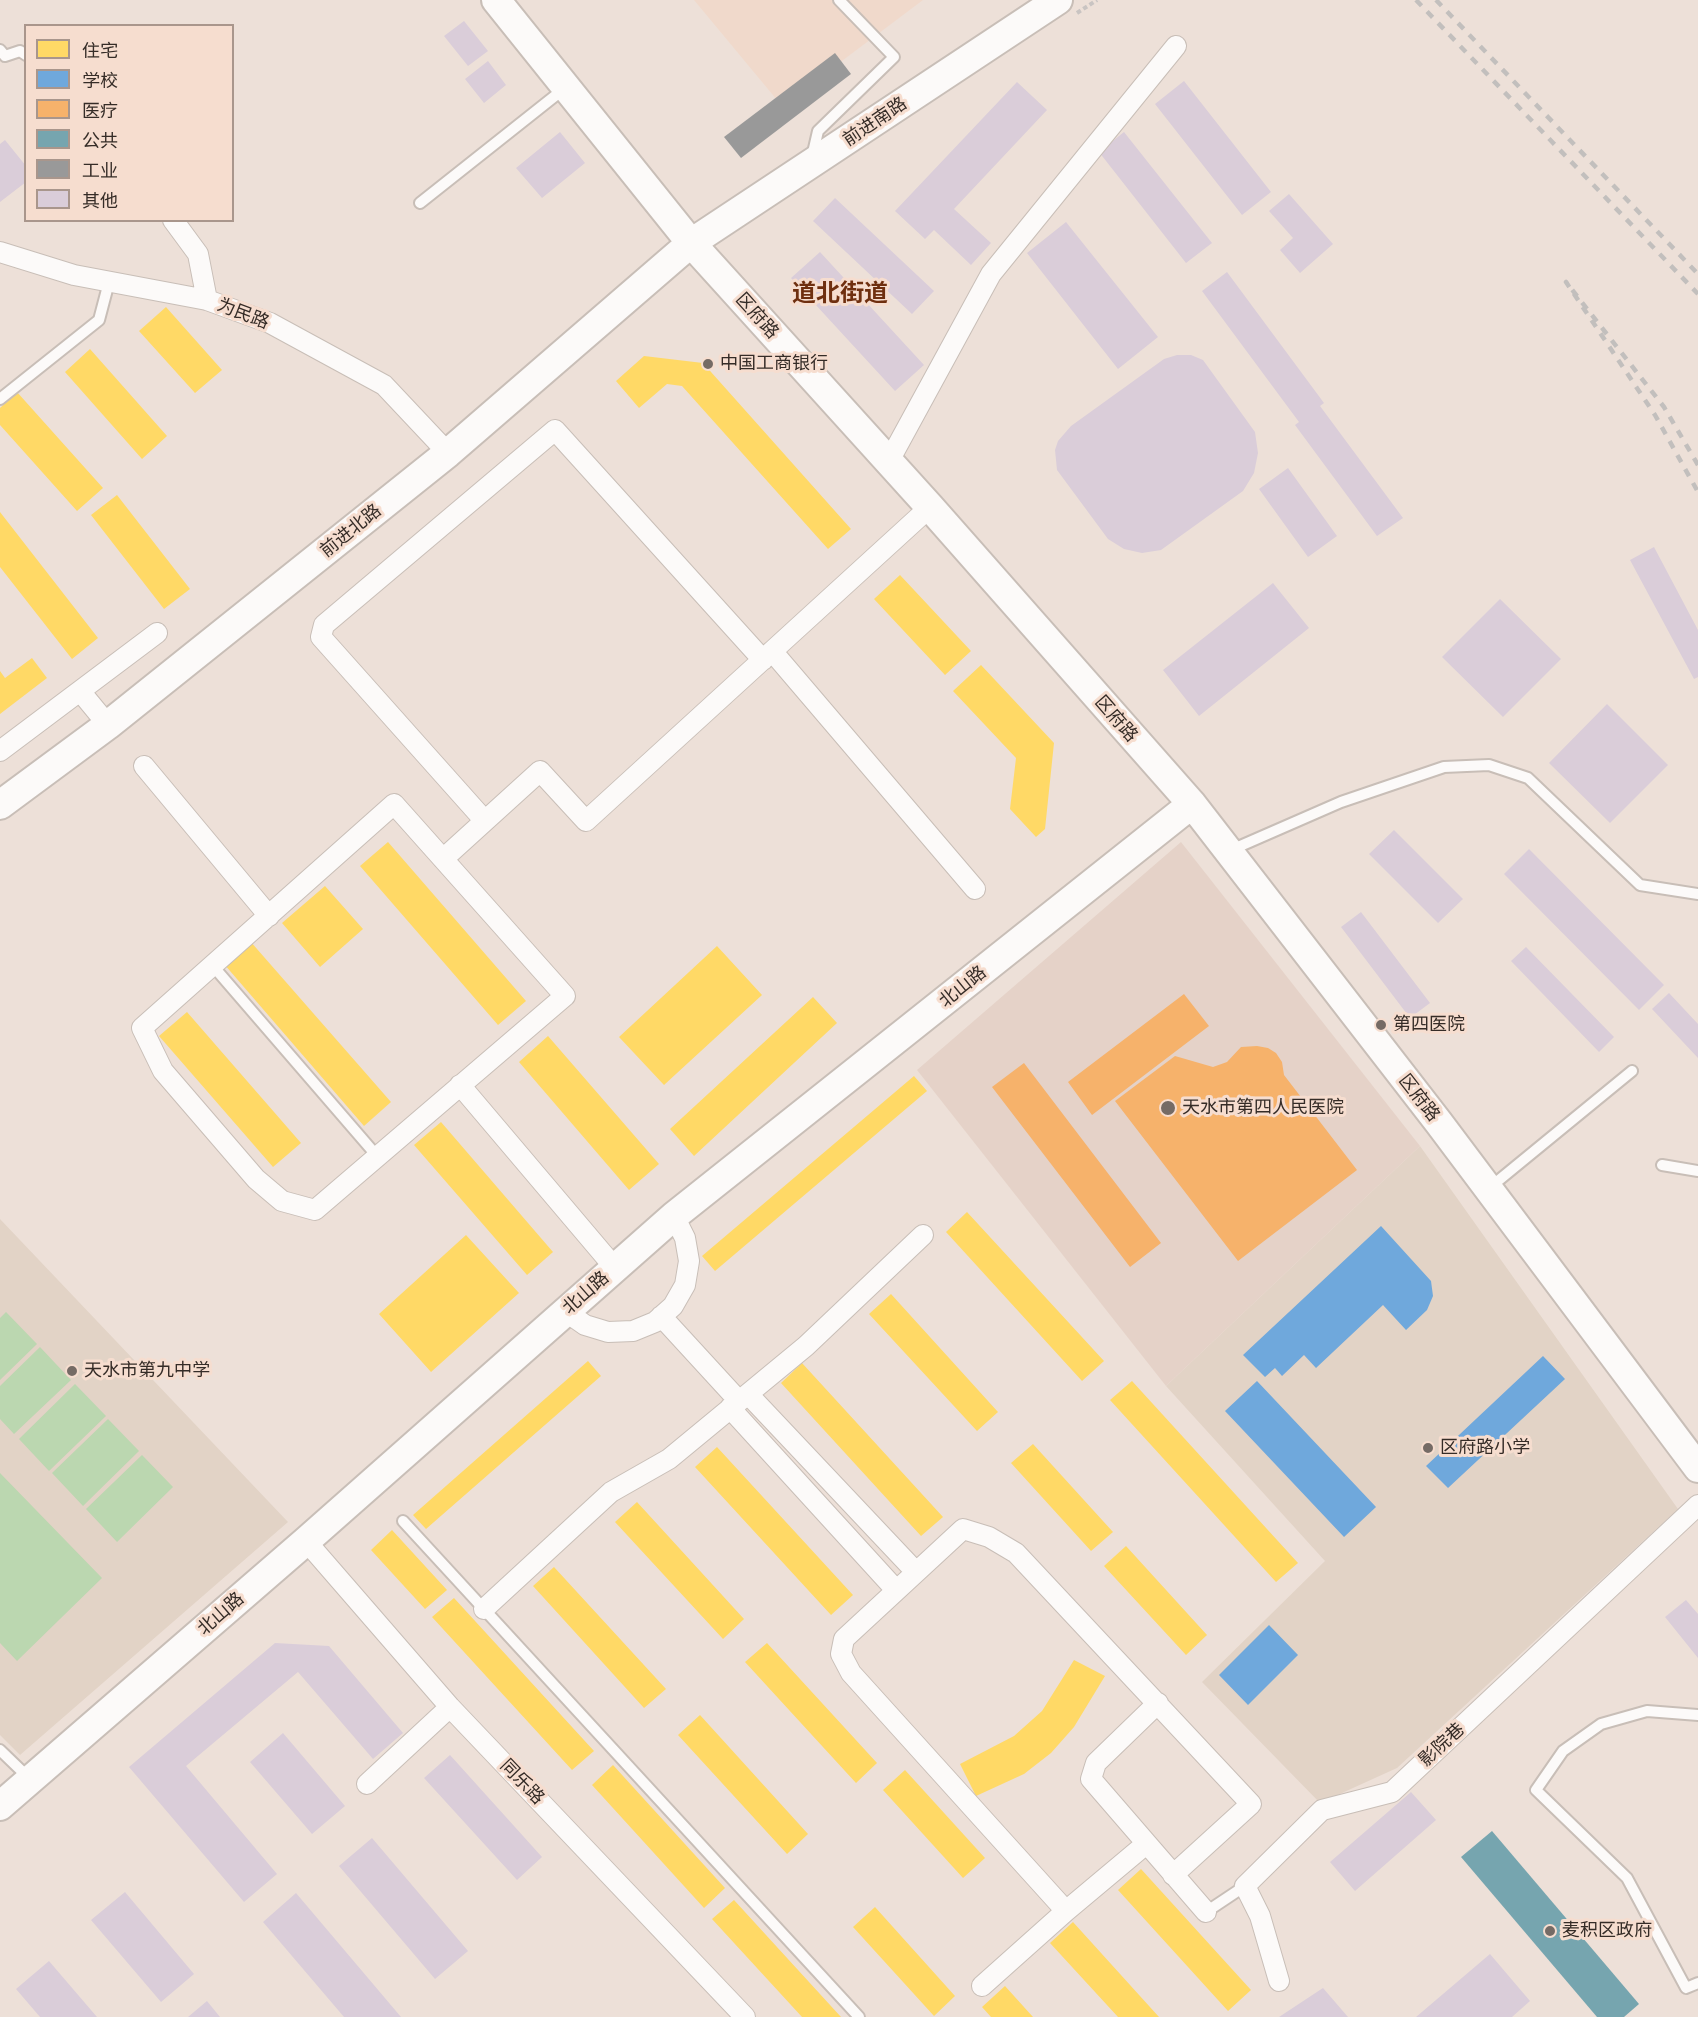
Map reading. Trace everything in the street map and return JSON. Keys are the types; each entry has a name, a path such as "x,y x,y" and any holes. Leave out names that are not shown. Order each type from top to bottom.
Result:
{"main road":[{"name":"区府路","path":"496,0 691,243 930,507 1192,804 1488,1189 1698,1468"},
{"name":"前进南路","path":"691,243 1058,0"},
{"name":"前进北路","path":"0,805 108,726 448,453 691,243"},
{"name":"北山路","path":"0,1806 306,1541 674,1216 1192,804"}],"street":[{"path":"888,461 991,274 1176,46"},
{"path":"174,222 198,254 207,300"},
{"name":"为民路","path":"0,252 110,282 207,300 270,323 384,385 448,453"},
{"path":"485,821 321,637 324,625 555,430 768,655 975,889"},
{"path":"443,860 540,771 586,821 930,507"},
{"path":"0,751 157,633"},
{"path":"80,691 108,726"},
{"path":"144,766 269,916"},
{"path":"394,804 565,996 315,1210 282,1201 249,1170 163,1071 142,1028 269,916 394,804"},
{"path":"460,1085 615,1268"},
{"path":"565,1311 585,1325 608,1332 633,1331 661,1316 673,1306 685,1285 689,1261 686,1238 674,1216"},
{"path":"484,1609 611,1492 669,1459 806,1347 923,1235"},
{"path":"661,1316 739,1401 896,1590"},
{"path":"739,1401 916,1572"},
{"name":"影院巷","path":"1245,1886 1322,1810 1392,1792 1698,1505"},
{"path":"1066,1911 851,1673 841,1654 844,1639 963,1529 989,1537 1016,1553 1251,1804 1173,1875"},
{"name":"同乐路","path":"306,1541 450,1707 745,2017"},
{"path":"1158,1703 1096,1763 1090,1779 1206,1912"},
{"path":"367,1784 450,1707"},
{"path":"982,1986 1146,1844"},
{"path":"1245,1886 1260,1916 1280,1981"}],"lane":[{"path":"811,164 818,131 894,57 839,0"},
{"path":"0,50 5,56 20,51 24,54"},
{"path":"420,203 565,88"},
{"path":"0,399 99,320 110,282"},
{"path":"1228,852 1341,802 1444,767 1489,765 1528,778 1640,885 1698,894"},
{"path":"213,966 377,1156"},
{"path":"1488,1189 1632,1071"},
{"path":"1662,1165 1698,1171"},
{"path":"403,1521 859,2017"},
{"path":"1698,1715 1647,1711 1601,1724 1563,1751 1536,1791 1627,1878 1686,1988 1698,1983"},
{"path":"0,1750 30,1780"},
{"path":"1206,1912 1245,1886"}],"shaded area":[{"path":"694,0 923,0 782,106"},
{"name":"天水市第四人民医院","path":"1181,842 1420,1146 1166,1386 917,1070"},
{"name":"区府路小学","path":"1420,1146 1678,1509 1397,1768 1320,1803 1202,1682 1325,1561 1166,1386"},
{"name":"天水市第九中学","path":"0,1219 288,1522 20,1755 0,1735"}],"green space":[{"path":"6,1312 37,1344 0,1380 0,1318"},
{"path":"40,1347 71,1380 14,1434 0,1419 0,1386"},
{"path":"75,1384 106,1416 49,1471 19,1439"},
{"path":"108,1419 139,1451 83,1506 52,1473"},
{"path":"142,1455 173,1487 117,1542 86,1509"},
{"path":"0,1473 102,1578 17,1661 0,1643"}],"building: 住宅":[{"path":"166,307 222,370 195,393 139,331"},
{"path":"90,349 167,436 142,459 65,372"},
{"path":"644,356 703,363 851,529 828,549 682,386 667,384 639,408 616,381"},
{"path":"17,392 103,488 77,511 0,425 0,408"},
{"path":"117,495 190,589 164,609 91,515"},
{"path":"0,512 98,638 72,659 0,567"},
{"path":"900,575 971,651 945,675 874,599"},
{"path":"32,658 47,678 0,714 0,671 5,678"},
{"path":"981,665 1054,743 1045,829 1036,837 1010,809 1016,758 953,691"},
{"path":"388,842 526,1001 498,1025 360,866"},
{"path":"325,886 363,929 320,967 282,923"},
{"path":"250,941 391,1102 364,1126 224,964"},
{"path":"717,946 762,995 664,1085 619,1037"},
{"path":"813,997 837,1023 694,1156 670,1129"},
{"path":"187,1012 301,1143 273,1167 159,1036"},
{"path":"548,1036 659,1164 629,1190 519,1062"},
{"path":"914,1076 927,1091 715,1271 702,1256"},
{"path":"441,1122 553,1252 527,1275 414,1145"},
{"path":"967,1212 1104,1361 1082,1381 946,1232"},
{"path":"466,1235 519,1293 431,1372 379,1314"},
{"path":"891,1294 998,1412 977,1431 869,1314"},
{"path":"588,1361 601,1376 426,1529 413,1515"},
{"path":"802,1363 943,1517 921,1536 781,1383"},
{"path":"1132,1381 1298,1563 1276,1582 1110,1400"},
{"path":"1033,1444 1113,1532 1091,1551 1011,1463"},
{"path":"717,1447 853,1595 831,1615 695,1467"},
{"path":"637,1502 744,1619 723,1639 615,1522"},
{"path":"392,1530 447,1590 425,1609 371,1550"},
{"path":"1126,1546 1207,1635 1186,1655 1104,1566"},
{"path":"554,1567 666,1689 644,1708 533,1586"},
{"path":"454,1598 594,1751 572,1770 432,1617"},
{"path":"767,1643 877,1763 856,1783 745,1662"},
{"path":"1074,1660 1105,1676 1074,1727 1051,1753 1024,1774 976,1796 960,1764 1014,1736 1042,1711"},
{"path":"700,1715 808,1834 787,1854 678,1735"},
{"path":"613,1765 725,1888 704,1908 592,1785"},
{"path":"905,1770 985,1858 963,1878 883,1790"},
{"path":"1141,1869 1251,1990 1228,2011 1118,1890"},
{"path":"734,1900 841,2017 802,2017 712,1919"},
{"path":"875,1907 955,1996 934,2016 853,1927"},
{"path":"1073,1922 1159,2017 1118,2017 1050,1943"},
{"path":"1005,1986 1033,2017 991,2017 982,2007"}],"building: 学校":[{"path":"1381,1226 1431,1281 1433,1296 1427,1310 1406,1330 1383,1305 1316,1368 1304,1355 1282,1376 1275,1368 1265,1377 1243,1355"},
{"path":"1543,1356 1565,1379 1448,1488 1426,1466"},
{"path":"1257,1381 1376,1507 1344,1537 1225,1411"},
{"path":"1269,1625 1298,1655 1248,1705 1219,1675"}],"building: 医疗":[{"path":"1184,994 1209,1026 1092,1115 1068,1082"},
{"path":"1241,1047 1268,1048 1276,1053 1282,1062 1284,1075 1357,1170 1238,1261 1115,1101 1175,1056 1213,1067 1227,1062"},
{"path":"1024,1063 1161,1243 1130,1267 992,1087"}],"building: 公共":[{"name":"麦积区政府","path":"1492,1831 1639,2004 1624,2017 1597,2017 1461,1857"}],"building: 工业":[{"path":"835,53 851,74 741,158 724,137"}],"building: 其他":[{"path":"464,21 488,51 468,66 444,36"},
{"path":"488,61 506,85 484,103 465,79"},
{"path":"1184,81 1271,192 1242,215 1155,104"},
{"path":"1017,82 1047,110 954,209 991,243 971,265 934,230 925,239 895,211"},
{"path":"560,132 585,163 542,198 516,168"},
{"path":"1124,132 1212,243 1186,263 1099,152"},
{"path":"5,140 24,164 24,184 0,202 0,144"},
{"path":"1289,194 1333,244 1300,273 1280,250 1293,238 1269,211"},
{"path":"835,198 934,291 912,314 813,221"},
{"path":"1066,222 1158,337 1118,369 1027,253"},
{"path":"820,252 924,365 895,391 791,278"},
{"path":"1227,272 1324,403 1320,406 1403,518 1377,536 1295,425 1299,422 1202,291"},
{"path":"1177,355 1191,355 1203,360 1255,432 1258,453 1254,473 1243,491 1161,550 1142,553 1124,549 1108,539 1057,470 1055,450 1058,441 1071,426 1164,359"},
{"path":"1288,468 1337,536 1308,557 1259,489"},
{"path":"1654,547 1698,630 1698,677 1694,679 1630,560"},
{"path":"1273,583 1309,628 1199,716 1163,670"},
{"path":"1500,599 1561,659 1503,717 1442,657"},
{"path":"1607,704 1668,765 1610,823 1549,763"},
{"path":"1394,830 1463,899 1438,923 1369,854"},
{"path":"1529,849 1664,985 1639,1010 1504,874"},
{"path":"1361,912 1430,1003 1410,1018 1341,927"},
{"path":"1526,947 1614,1037 1599,1052 1511,961"},
{"path":"1669,993 1698,1024 1698,1058 1652,1009"},
{"path":"1686,1600 1698,1614 1698,1658 1665,1617"},
{"path":"275,1643 329,1646 403,1733 373,1759 298,1672 186,1766 277,1874 244,1902 129,1767"},
{"path":"283,1733 345,1806 312,1834 250,1762"},
{"path":"450,1755 542,1857 517,1880 424,1778"},
{"path":"1411,1792 1436,1820 1355,1891 1330,1862"},
{"path":"372,1838 468,1951 435,1979 339,1866"},
{"path":"125,1892 194,1974 161,2002 91,1920"},
{"path":"296,1893 401,2017 344,2017 263,1922"},
{"path":"1490,1954 1530,2001 1512,2017 1416,2017"},
{"path":"49,1961 97,2017 40,2017 16,1989"},
{"path":"1323,1988 1348,2017 1279,2017"},
{"path":"207,2001 220,2017 188,2017"}],"railway":[{"path":"1416,0 1698,294"},
{"path":"1436,0 1698,274"},
{"path":"1698,465 1664,407 1566,282 1655,415 1698,492"}],"place":[{"name":"中国工商银行","path":"708,364"},
{"name":"第四医院","path":"1381,1025"},
{"name":"天水市第四人民医院","path":"1168,1108"},
{"name":"天水市第九中学","path":"72,1371"},
{"name":"区府路小学","path":"1428,1448"},
{"name":"麦积区政府","path":"1550,1931"}],"district":[{"name":"道北街道","path":"840,294"}]}
